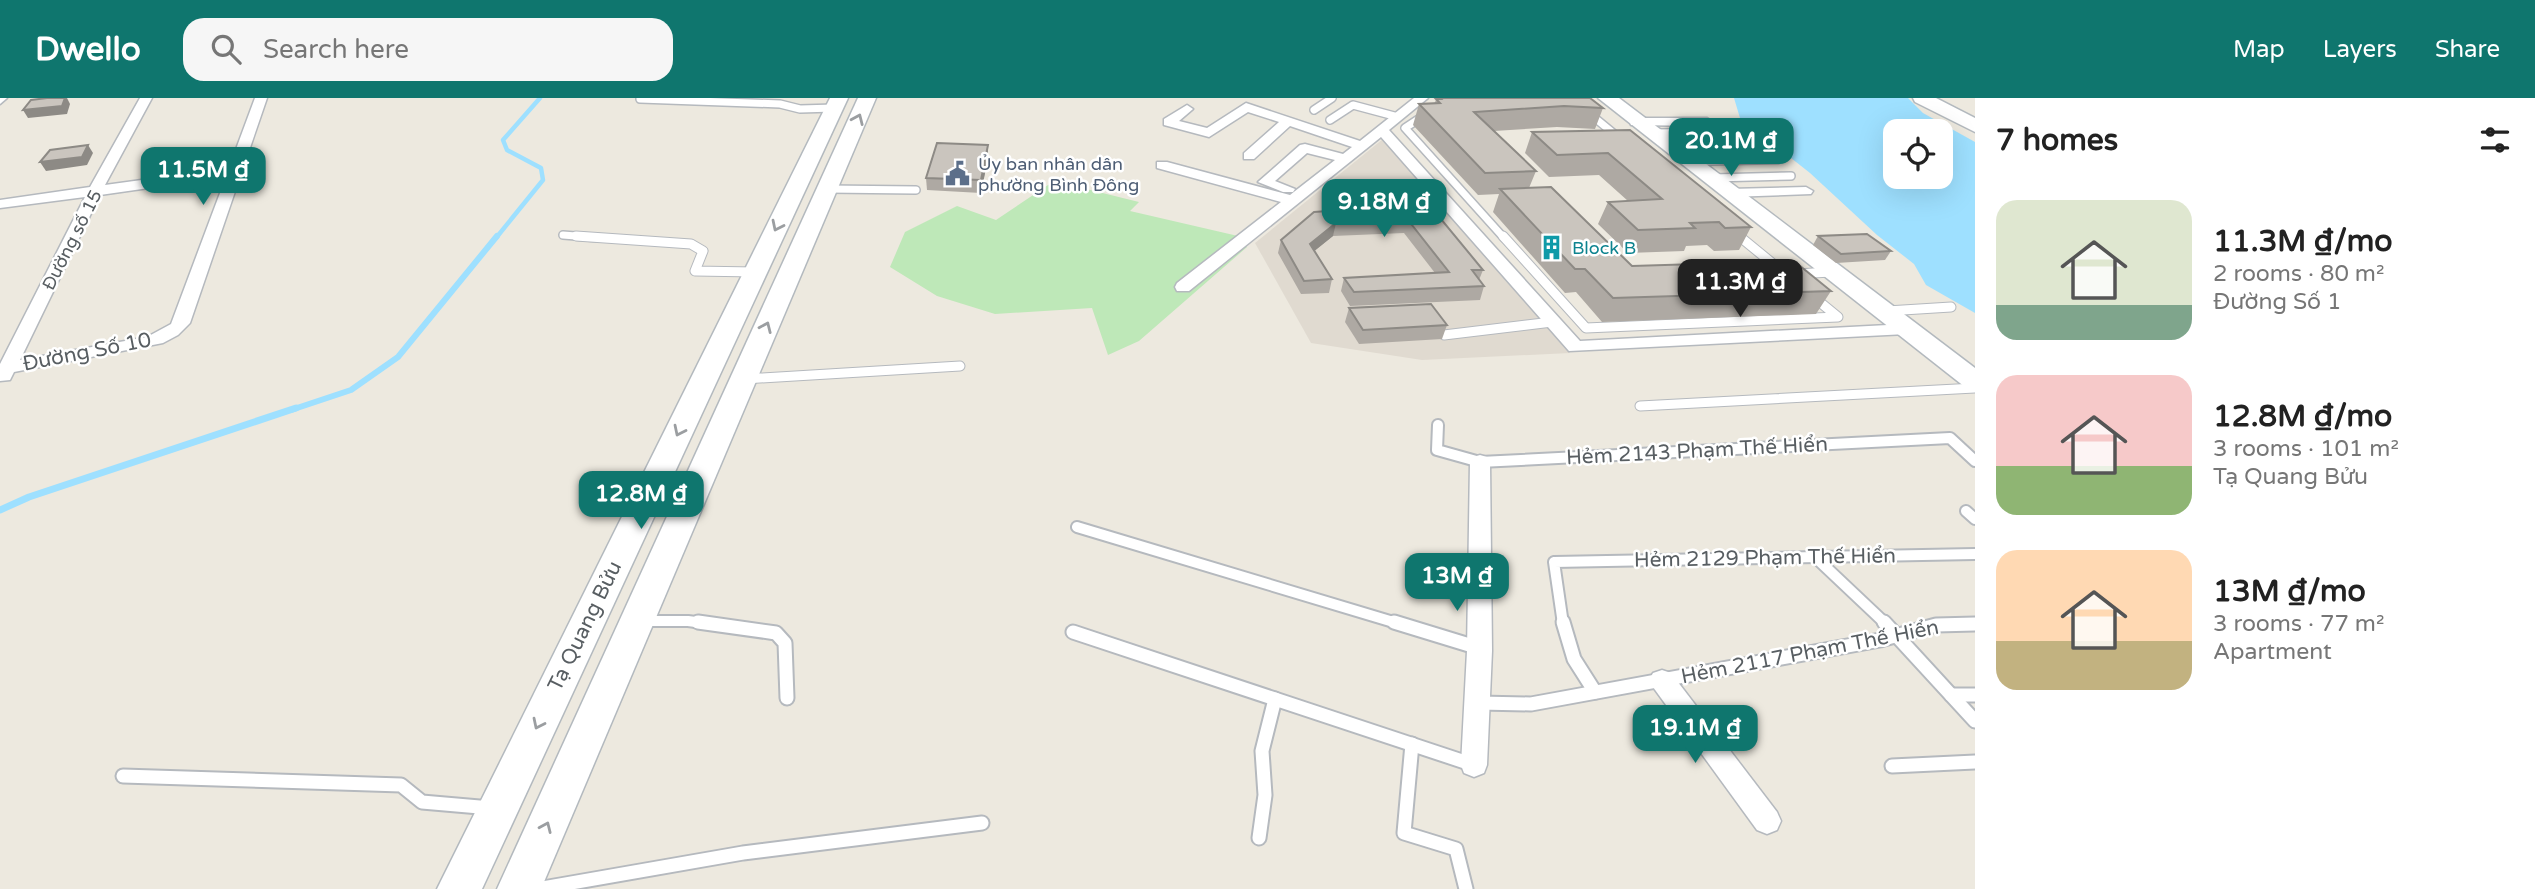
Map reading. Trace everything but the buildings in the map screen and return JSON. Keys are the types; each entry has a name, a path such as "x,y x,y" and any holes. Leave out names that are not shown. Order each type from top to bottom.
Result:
{"street":[{"name":"Đường số 15","path":"3,373 95,191 146,98"},
{"path":"0,204 234,172 261,98"},
{"name":"Tạ Quang Bửu","path":"519,889 867,98"},
{"path":"1183,287 1422,98"},
{"path":"1607,98 1644,136 1710,178 1975,382"},
{"path":"1922,98 1971,122"},
{"name":"Tạ Quang Bửu","path":"459,889 836,103"},
{"path":"1187,109 1169,122 1209,133 1247,107 1362,146"},
{"path":"1249,156 1287,122"},
{"path":"1644,136 1707,122"},
{"path":"1382,130 1575,347 1907,329"},
{"path":"1299,197 1265,182 1306,148 1345,159"},
{"path":"1687,161 1774,160"},
{"path":"1162,165 1299,197"},
{"name":"Đường Số 10","path":"3,373 157,341 174,332 181,323 234,172"},
{"path":"795,188 827,189"},
{"path":"1737,199 1803,198"},
{"path":"1474,765 1479,703 1480,462"},
{"path":"618,558 665,557"},
{"path":"1662,680 1767,821"}],"lane":[{"path":"1314,110 1332,98"},
{"path":"640,99 780,104 800,109 836,103"},
{"path":"1573,100 1644,136 1786,274 1838,317 1586,328 1405,128 1443,103 1573,100"},
{"path":"1330,120 1353,105 1398,117"},
{"path":"1644,136 1734,132"},
{"path":"1644,136 1734,144"},
{"path":"1710,178 1791,176"},
{"path":"827,189 916,190"},
{"path":"563,235 691,244 703,251 695,271 755,272"},
{"path":"1786,274 1831,272"},
{"path":"1884,311 1951,307"},
{"path":"1444,335 1552,321"},
{"path":"744,379 960,366"},
{"path":"1640,405 1975,388"},
{"name":"Hẻm 2143 Phạm Thế Hiển","path":"1438,425 1437,450 1480,462 1950,438 1975,461"},
{"path":"1077,527 1479,648"},
{"name":"Hẻm 2129 Phạm Thế Hiển","path":"1595,692 1574,659 1563,623 1554,562 1975,554"},
{"path":"1814,556 1898,635 1975,721"},
{"path":"637,621 688,621 776,633 785,643 787,698"},
{"name":"Hẻm 2117 Phạm Thế Hiển","path":"1479,703 1531,704 1898,635 1936,625 1975,624"},
{"path":"1073,632 1474,765"},
{"path":"1951,695 1975,695"},
{"path":"1259,838 1265,795 1262,751 1275,699"},
{"path":"1412,744 1404,833 1456,849 1466,889"},
{"path":"1892,766 1975,762"},
{"path":"123,776 401,785 422,802 498,808"},
{"path":"537,889 743,853 982,822"}],"shaded area":[{"path":"1383,139 1570,353 1422,360 1311,343 1255,243"}],"green space":[{"path":"1054,181 1139,202 1130,211 1238,236 1247,247 1139,341 1108,355 1092,308 995,314 937,296 890,267 905,232 957,206 996,220"}],"water":[{"path":"1734,98 1908,98 1923,113 1934,119 1883,119 1883,189 1953,189 1953,130 1975,142 1975,313 1926,285 1914,264 1877,235 1810,173 1740,118"}],"waterway":[{"path":"496,238 543,180 541,168 507,150 503,140 540,98"},
{"path":"291,410 351,390 398,357 497,236"},
{"path":"0,510 29,497 296,408"}],"place":[{"name":"Ủy ban nhân dân phường Bình Đông","path":"958,174"},
{"name":"Block B","path":"1552,248"}]}
